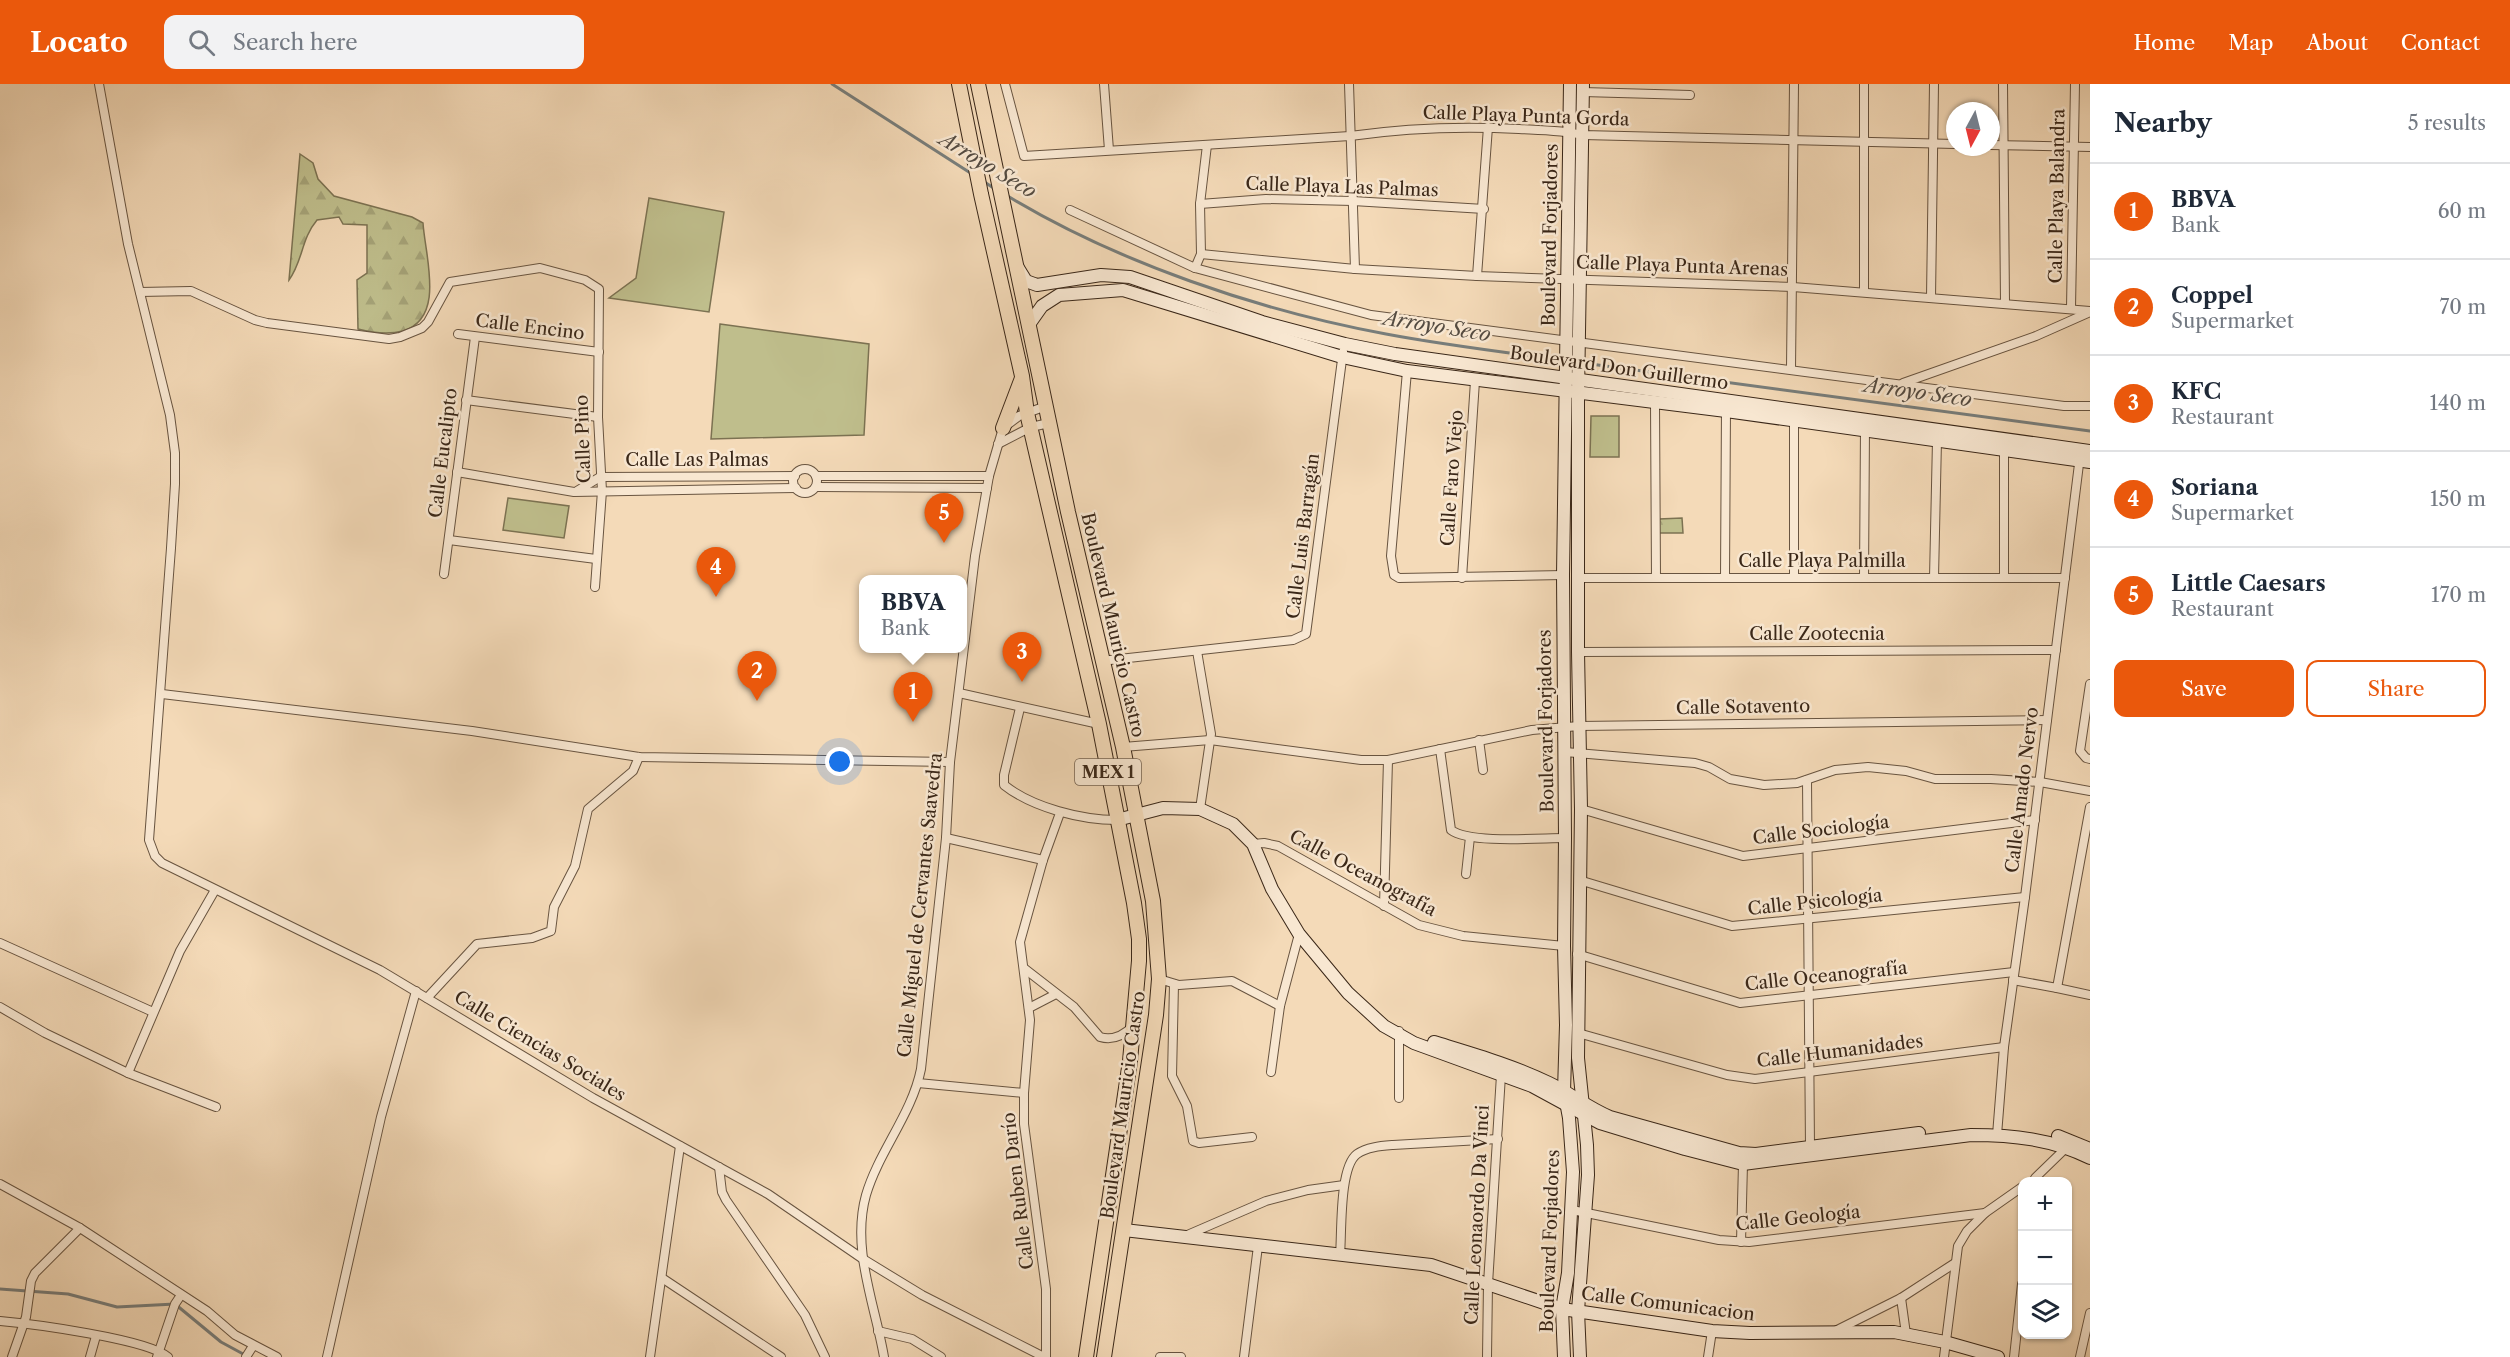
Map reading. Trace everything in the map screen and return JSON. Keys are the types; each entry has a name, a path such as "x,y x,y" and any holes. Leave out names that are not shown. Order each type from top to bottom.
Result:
{"main road":[{"name":"Boulevard Mauricio Castro","path":"959,84 1031,427 1099,724 1139,939 1134,1026 1086,1357"},
{"name":"Boulevard Mauricio Castro","path":"978,84 1101,661 1123,747 1153,901 1159,979 1104,1357"},
{"path":"1003,428 1022,376"}],"street":[{"name":"Calle Ciencias Sociales","path":"99,84 126,236 170,415 175,453 162,694 150,847 162,863 380,970 593,1098 768,1194 864,1259 922,1294 1045,1357"},
{"name":"Calle Playa Punta Gorda","path":"1005,84 1024,156 1350,136 1401,129 1488,127 1569,131 1583,135 1946,144"},
{"path":"1104,84 1108,150"},
{"path":"1349,84 1355,269"},
{"name":"Boulevard Forjadores","path":"1564,1357 1562,1309 1568,1273 1573,1150 1563,1091 1566,1025 1563,575 1569,84"},
{"path":"1791,369 1794,84"},
{"path":"1864,84 1864,292"},
{"path":"1931,298 1935,143 1934,84"},
{"path":"2003,84 2005,303"},
{"name":"Calle Playa Balandra","path":"2071,308 2075,84"},
{"path":"1583,88 1689,95"},
{"name":"Boulevard Forjadores","path":"1580,1357 1578,1311 1586,1214 1587,1145 1578,1077 1577,954 1581,809 1578,652 1578,394 1582,278 1583,88"},
{"path":"1477,276 1484,209 1488,127"},
{"path":"1195,268 1201,254 1200,204 1207,145"},
{"path":"2000,145 2090,147"},
{"name":"Calle Playa Las Palmas","path":"1200,204 1266,199 1353,201 1484,209"},
{"name":"Boulevard Don Guillermo","path":"1070,210 1195,268 1371,315 1566,344 1791,369 2064,406 2090,406"},
{"name":"Calle Playa Punta Arenas","path":"1201,254 1355,269 1477,276 1793,287 2090,311"},
{"name":"Calle Pino","path":"140,292 191,291 261,322 389,339 422,328 428,322 450,282 540,267 585,280 600,289 598,417 602,491 595,587"},
{"name":"Boulevard Don Guillermo","path":"1018,268 1026,281 1037,285 1101,275 1130,278 1248,318 1345,344 1408,357 1579,378 1794,420 1865,426 1937,440 2004,449 2085,456"},
{"name":"Boulevard Don Guillermo","path":"1030,323 1042,306 1059,295 1123,290 1342,357 1407,371 1655,403 1726,406 2085,456"},
{"path":"1900,384 2036,336 2090,311"},
{"name":"Calle Encino","path":"458,334 599,352"},
{"name":"Calle Eucalipto","path":"444,574 474,337"},
{"name":"Calle Luis Barragán","path":"1101,661 1293,640 1306,634 1345,344"},
{"path":"1407,371 1390,556 1392,572 1399,578 1563,575"},
{"name":"Calle Faro Viejo","path":"1462,578 1475,381"},
{"path":"466,400 598,417"},
{"path":"1655,403 1656,578"},
{"path":"1003,428 1028,413 1046,406"},
{"path":"1725,578 1726,406"},
{"path":"1794,420 1794,578"},
{"path":"997,445 1031,427 1049,423"},
{"path":"1864,578 1865,426"},
{"name":"Calle Miguel de Cervantes Saavedra","path":"967,627 978,537 989,476 1003,428"},
{"path":"1934,578 1937,440"},
{"path":"2004,449 2004,578"},
{"name":"Calle Amado Nervo","path":"1997,1131 2013,976 2065,578 2085,456"},
{"path":"987,488 816,487 806,493 796,488 794,482 795,476 800,471 807,470 816,476 989,476"},
{"name":"Calle Las Palmas","path":"457,472 574,492 796,488"},
{"name":"Calle Las Palmas","path":"600,477 795,476"},
{"path":"816,476 816,487"},
{"path":"574,492 600,477"},
{"path":"448,540 596,559"},
{"name":"Calle Playa Palmilla","path":"1578,578 2065,578"},
{"name":"Calle Zootecnia","path":"1578,652 2056,650"},
{"path":"1197,651 1211,729 1200,809"},
{"name":"Calle Miguel de Cervantes Saavedra","path":"884,1357 864,1259 861,1227 867,1194 918,1083 945,838 950,762 964,653"},
{"path":"2088,758 2080,751 2090,684"},
{"path":"959,693 1099,724"},
{"path":"162,694 472,731 639,757 950,762"},
{"path":"1020,708 1004,775 1004,785 1060,813 1099,820 1118,820 1162,808 1200,809 1233,824 1253,844 1272,889 1299,934 1348,993 1384,1026 1532,1086 1567,1105 1739,1153 1756,1154 1970,1127 1997,1131 2043,1132 2070,1144 2090,1149"},
{"name":"Calle Sotavento","path":"1123,747 1210,740 1361,760 1388,760 1532,730 1579,726 2048,720"},
{"path":"1479,740 1483,770"},
{"path":"1440,749 1449,825 1450,830 1457,835 1565,838"},
{"path":"1564,752 1701,764 1730,779 1751,784 1779,785 1807,780 1835,770 1868,767 1906,771 1935,779 2040,782 2090,791"},
{"path":"427,998 477,944 532,938 550,931 554,907 575,866 588,809 633,771 639,757"},
{"path":"1384,906 1388,760"},
{"path":"1807,780 1810,1147"},
{"path":"2056,988 2090,807"},
{"name":"Calle Sociología","path":"1581,809 1743,856 2035,820"},
{"name":"Calle Ruben Darío","path":"1045,1357 1046,1288 1024,1124 1029,1008 1025,969 1020,951 1022,933 1043,860 1060,813"},
{"path":"1466,874 1470,837"},
{"path":"945,838 1043,860"},
{"name":"Calle Oceanografía","path":"1253,844 1264,843 1278,846 1419,925 1439,931 1508,942 1564,946"},
{"name":"Calle Psicología","path":"1579,880 1732,926 1749,927 2025,897"},
{"path":"128,1073 180,951 215,890"},
{"path":"1271,1072 1280,1006 1299,934"},
{"path":"0,943 64,974 153,1012"},
{"name":"Calle Oceanografía","path":"1577,954 1740,1003 2013,976 2090,995"},
{"path":"1025,969 1080,1013 1100,1037 1106,1039 1120,1036 1134,1026"},
{"path":"1159,979 1174,984 1232,981 1280,1006"},
{"path":"1174,984 1172,1076 1187,1106 1193,1141 1199,1143 1252,1137"},
{"path":"327,1357 381,1117 416,991"},
{"path":"1029,1008 1056,994"},
{"path":"0,1007 45,1033 128,1073 216,1107"},
{"path":"1399,1033 1493,1060 1563,1091 1583,1109 1616,1128 1743,1164 1807,1158 1997,1131"},
{"path":"1399,1033 1399,1098"},
{"name":"Calle Humanidades","path":"1578,1033 1741,1078 1809,1072 2004,1047"},
{"name":"Calle Leonaordo Da Vinci","path":"1487,1357 1488,1284 1501,1075"},
{"path":"918,1083 1024,1093"},
{"path":"1340,1255 1344,1185 1352,1159 1366,1150 1393,1145 1497,1139"},
{"path":"2070,1144 2090,1158"},
{"path":"2036,1177 2070,1144"},
{"path":"650,1357 680,1146"},
{"path":"1742,1242 1743,1164"},
{"path":"719,1167 722,1192 726,1200 805,1315 825,1357"},
{"path":"0,1184 80,1228 207,1311 235,1335 277,1357"},
{"path":"1184,1237 1276,1198 1344,1185"},
{"name":"Calle Geología","path":"1572,1210 1719,1240 1742,1242 1985,1213 2018,1190"},
{"path":"1944,1357 1955,1263 1962,1239 1985,1213"},
{"path":"12,1357 26,1317 31,1281 35,1274 80,1228"},
{"name":"Calle Comunicacion","path":"1124,1230 1431,1265 1562,1309 1712,1331 1767,1334 1880,1331 1945,1342 1998,1357"},
{"path":"1244,1357 1258,1246"},
{"path":"1835,1331 1902,1298 1955,1263"},
{"path":"662,1278 781,1357"},
{"path":"2014,1357 2022,1285"},
{"path":"158,1353 175,1304 181,1295"},
{"path":"1902,1298 1906,1334"},
{"path":"2080,1357 2090,1313"},
{"path":"0,1321 96,1336 168,1357"},
{"path":"878,1330 912,1339 941,1357"},
{"path":"1708,1357 1712,1331"},
{"path":"90,1357 96,1336"},
{"path":"246,1357 253,1346"},
{"path":"1160,1357 1181,1357"}],"green space":[{"path":"300,154 313,163 318,179 334,196 412,217 423,223 429,268 429,300 425,313 416,324 403,331 392,333 358,329 357,280 367,273 367,225 343,224 339,217 317,220 308,235 294,273 289,280"},
{"path":"649,198 724,212 709,312 609,298 636,278"},
{"path":"720,324 869,344 864,435 711,439"},
{"path":"1591,416 1619,416 1619,457 1590,457"},
{"path":"508,498 569,506 564,538 503,530"},
{"path":"1682,518 1683,533 1659,533 1659,519"}],"waterway":[{"name":"Arroyo Seco","path":"832,84 972,174"},
{"name":"Arroyo Seco","path":"983,181 995,189"},
{"name":"Arroyo Seco","path":"1006,195 1094,242 1239,298 1386,334 1562,360"},
{"name":"Arroyo Seco","path":"1583,363 2090,431"},
{"path":"0,1289 68,1294 117,1307 175,1304 221,1342 245,1355"}],"place":[{"name":"Little Caesars","path":"944,543"},
{"name":"Soriana","path":"716,597"},
{"name":"KFC","path":"1022,682"},
{"name":"Coppel","path":"757,701"},
{"name":"BBVA","path":"913,722"}]}
